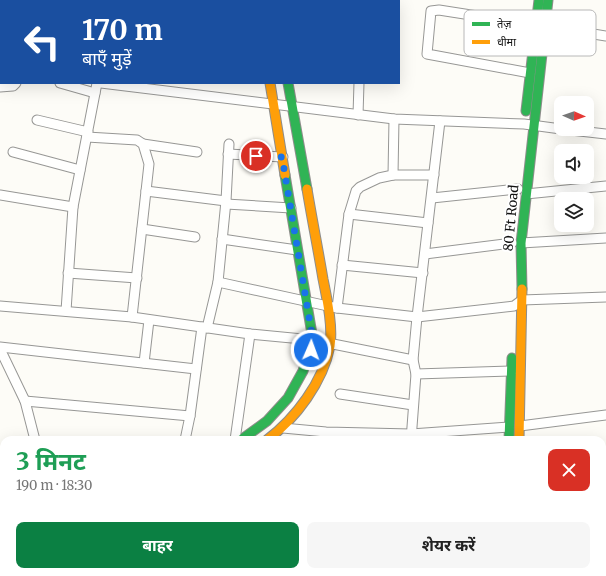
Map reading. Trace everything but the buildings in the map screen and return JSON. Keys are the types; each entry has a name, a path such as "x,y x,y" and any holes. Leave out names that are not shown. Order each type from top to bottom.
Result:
{"street":[{"name":"80 Ft Road","path":"537,10 539,0"},
{"name":"80 Ft Road","path":"547,10 548,0"},
{"path":"464,14 439,10 431,11 428,24 427,54 530,73"},
{"path":"596,34 606,36"},
{"name":"80 Ft Road","path":"529,124 532,56"},
{"name":"80 Ft Road","path":"509,436 517,243 529,124 540,56"},
{"path":"0,87 13,86 15,84"},
{"path":"64,84 96,93"},
{"path":"66,311 73,208 97,84"},
{"path":"109,84 394,119 529,124 554,128"},
{"path":"248,436 262,428 289,398 305,369 313,340 270,84"},
{"path":"272,436 283,428 307,397 324,369 330,344 328,306 288,84"},
{"path":"358,115 360,84"},
{"path":"393,175 394,119"},
{"path":"37,120 88,135 137,140 143,144 197,152"},
{"path":"411,436 416,374 413,360 440,121"},
{"path":"594,133 606,134"},
{"path":"132,317 149,164 143,144"},
{"path":"186,436 196,368 218,282 226,202 229,144"},
{"path":"13,152 80,170"},
{"path":"228,154 282,157"},
{"path":"337,308 349,214 356,191 360,187 379,178 393,175 434,175"},
{"path":"432,198 606,186"},
{"path":"146,191 226,202 291,208"},
{"path":"0,195 73,208"},
{"path":"349,214 428,223"},
{"path":"142,229 196,237"},
{"path":"425,254 517,243 606,238"},
{"path":"222,239 297,250"},
{"name":"80 Ft Road","path":"517,243 522,300 519,436"},
{"path":"342,265 423,273"},
{"path":"68,273 137,278"},
{"path":"218,282 337,308 417,317 514,306 522,300 606,297"},
{"path":"0,306 132,317 250,334 313,340 413,360"},
{"path":"144,363 149,320"},
{"path":"236,436 250,334"},
{"path":"0,348 196,368"},
{"path":"0,348 25,401 34,436"},
{"path":"416,374 512,371"},
{"path":"340,394 413,405"},
{"path":"25,401 190,416"},
{"path":"520,426 606,416"},
{"path":"421,436 509,427"},
{"path":"283,428 326,436"}],"traffic: fast":[{"path":"538,10 539,0"},
{"path":"547,10 548,0"},
{"path":"526,111 532,56"},
{"path":"522,289 521,243 542,56"},
{"path":"288,84 307,189"},
{"path":"246,436 267,421 288,398 303,371 313,340 285,175"},
{"path":"509,436 512,358"}],"traffic: slow":[{"path":"270,84 285,175"},
{"path":"272,436 298,410 315,386 330,346 331,330 329,312 307,189"},
{"path":"519,436 522,289"}],"route":[{"path":"256,156 282,157 313,340 311,350"}]}
